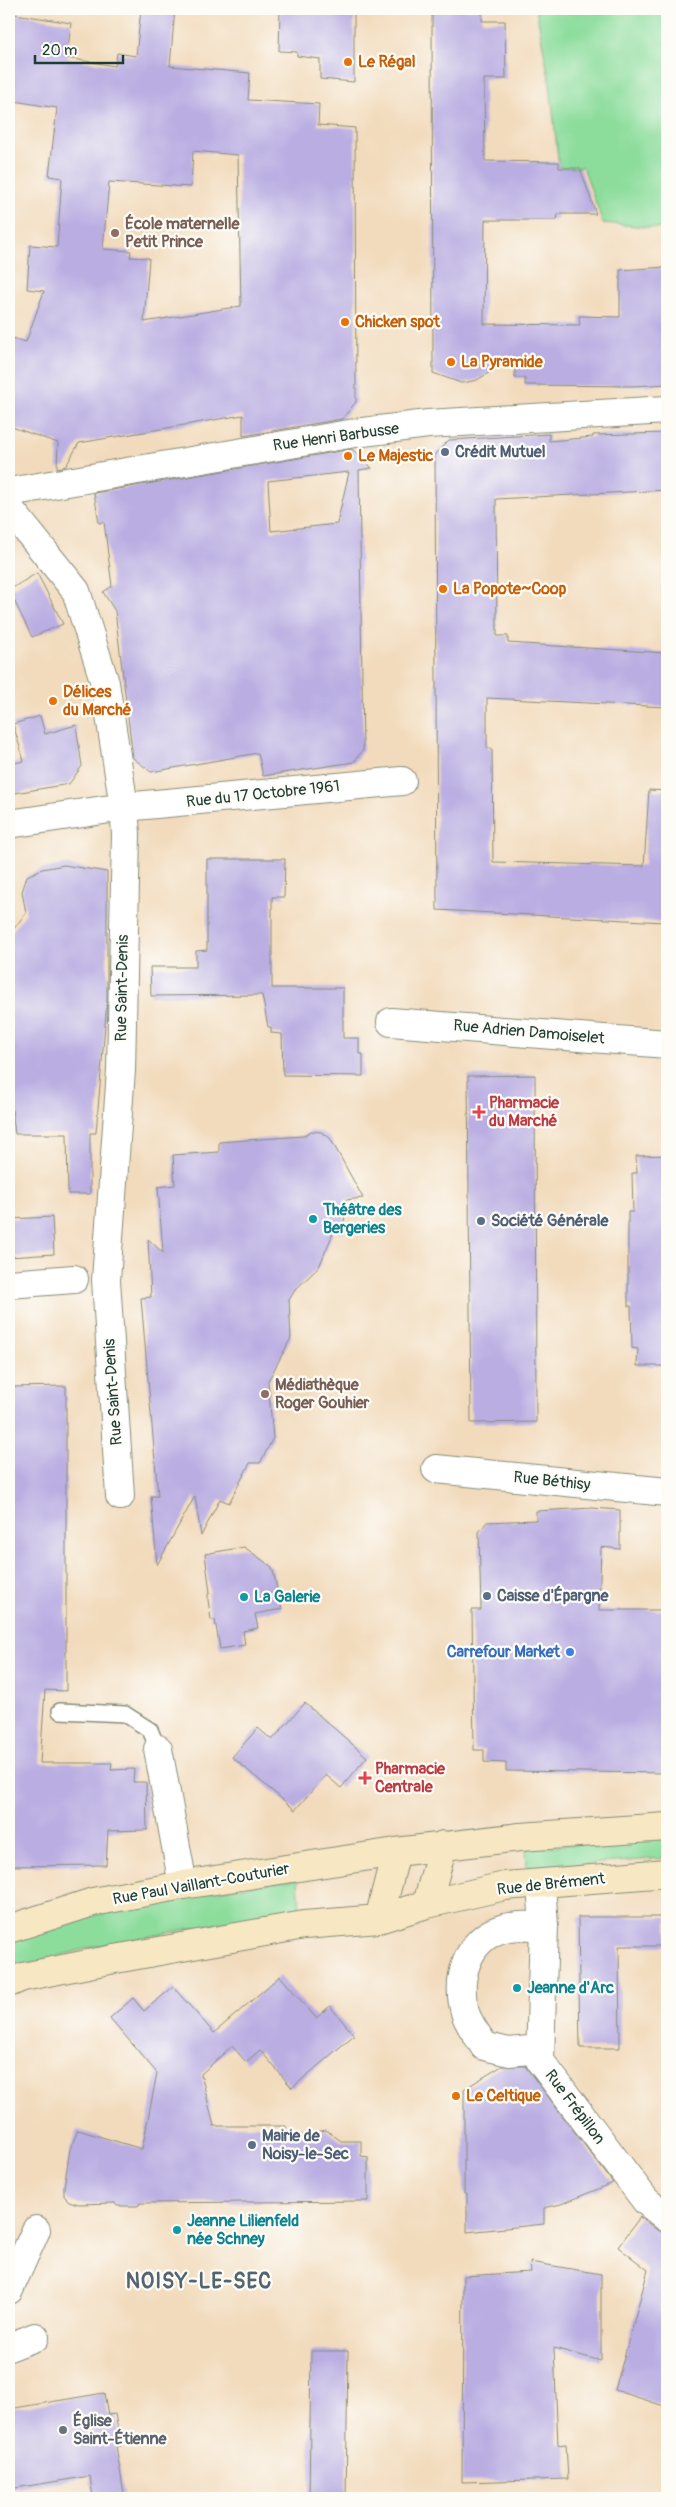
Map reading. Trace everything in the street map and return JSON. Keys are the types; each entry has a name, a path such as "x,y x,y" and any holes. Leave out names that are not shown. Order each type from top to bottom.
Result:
{"main road":[{"path":"9,1983 23,1977 93,1963 304,1925 379,1919 396,1852 520,1837 667,1827"},
{"path":"428,1904 443,1845"},
{"name":"Rue Paul Vaillant-Couturier","path":"9,1929 94,1902 183,1885 396,1852"},
{"name":"Rue de Brément","path":"379,1919 428,1904 505,1886 540,1885 667,1873"}],"street":[{"name":"Rue Henri Barbusse","path":"9,492 356,432 428,424 667,410"},
{"name":"Rue Saint-Denis","path":"9,508 76,592 104,683 124,807 126,834 121,1070 106,1280 120,1496"},
{"name":"Rue du 17 Octobre 1961","path":"9,824 124,807 402,781"},
{"name":"Rue Adrien Damoiselet","path":"391,1022 667,1044"},
{"path":"9,1284 74,1279"},
{"name":"Rue Béthisy","path":"436,1469 667,1492"},
{"path":"158,1749 183,1885"},
{"name":"Rue Frépillon","path":"540,1885 544,1925 540,2061 646,2201 667,2218"},
{"path":"540,2049 509,2052 484,2046 465,2014 460,1988 465,1964 477,1943 501,1929 544,1925"},
{"path":"9,2290 36,2230"},
{"path":"9,2347 35,2337"}],"lane":[{"path":"60,1711 125,1714 150,1730 158,1749"}],"green space":[{"path":"536,9 667,9 667,229 603,223 583,167 559,168 550,84"},
{"path":"667,1837 667,1858 527,1869 526,1848"},
{"path":"298,1879 300,1909 101,1945 9,1969 9,1937 90,1916 180,1896"}],"building":[{"path":"141,9 175,9 170,66 250,73 248,100 319,104 318,125 355,128 356,402 342,419 243,436 243,415 79,443 66,466 57,468 58,443 9,426 9,337 26,342 44,291 27,289 30,245 57,247 62,178 49,176 57,108 14,101 15,94 9,93 9,13 71,23 67,58 115,66 117,53 136,56","holes":["193,151 238,155 241,306 144,322 149,258 130,257 131,251 103,249 109,182 191,187"]},
{"path":"280,9 354,9 354,82 320,79 320,59 297,56 297,52 279,51"},
{"path":"432,9 482,9 482,21 505,21 506,79 484,79 485,161 559,162 559,168 580,168 596,214 558,214 557,220 485,220 484,324 580,325 579,316 620,317 620,270 667,267 664,329 667,329 667,384 633,386 525,385 525,378 515,378 515,357 477,380 468,382 461,383 433,373"},
{"path":"667,433 667,490 496,499 497,636 508,636 508,643 667,653 667,707 487,698 487,748 492,749 493,862 644,866 649,790 667,791 667,918 664,918 664,922 437,910 435,454 449,440 549,434 549,441 593,437 593,435"},
{"path":"352,449 372,468 359,470 363,750 354,762 263,776 258,753 151,772 133,758 115,611 103,592 112,586 104,522 99,523 94,493","holes":["349,472 337,524 271,531 268,481"]},
{"path":"37,573 63,624 32,637 9,590"},
{"path":"40,716 45,734 76,725 82,766 69,784 9,794 9,764 24,761 13,724"},
{"path":"207,859 285,859 284,897 272,897 272,988 343,988 343,1038 359,1038 359,1054 363,1054 363,1076 283,1075 282,1034 271,1033 271,1027 268,1027 262,995 151,996 150,967 196,967 196,951 207,950"},
{"path":"64,865 107,872 107,1001 96,1133 90,1133 90,1194 68,1194 67,1134 15,1134 9,1084 9,935 26,913 22,892 27,876 42,869"},
{"path":"535,1075 536,1422 471,1423 468,1076"},
{"path":"311,1131 321,1132 330,1138 363,1198 345,1200 344,1233 334,1231 319,1267 295,1290 289,1300 291,1338 268,1381 273,1438 260,1463 250,1463 229,1503 220,1499 201,1536 195,1496 157,1565 151,1496 158,1496 141,1298 151,1297 148,1239 163,1253 158,1187 175,1185 173,1155 219,1152 219,1142 303,1136"},
{"path":"667,1155 667,1366 637,1366 638,1349 632,1348 631,1306 628,1306 628,1212 633,1212 632,1173 637,1173 636,1156"},
{"path":"52,1217 54,1254 9,1257 9,1219"},
{"path":"66,1386 66,1691 45,1690 40,1763 112,1763 111,1770 134,1769 133,1782 146,1782 147,1830 108,1831 106,1865 9,1866 9,1387"},
{"name":"Carrefour Market","path":"592,1508 620,1510 620,1549 601,1547 599,1610 667,1610 667,1773 506,1771 506,1763 484,1762 484,1750 474,1750 472,1610 481,1610 479,1532 487,1522 536,1520 536,1511"},
{"name":"La Galerie","path":"244,1547 272,1567 282,1609 255,1614 258,1628 243,1631 245,1645 220,1649 215,1620 211,1620 205,1554"},
{"path":"305,1703 367,1757 341,1788 326,1775 295,1810 232,1757 258,1728 272,1740"},
{"path":"578,1917 667,1917 667,1946 619,1946 620,2048 580,2048"},
{"path":"280,1976 316,2018 330,2006 354,2035 292,2088 260,2050 246,2062 232,2046 201,2074 214,2126 286,2126 287,2138 326,2130 341,2141 361,2141 361,2156 368,2157 368,2201 140,2203 138,2206 117,2206 115,2203 78,2204 69,2201 64,2196 64,2187 70,2149 78,2130 142,2149 157,2073 110,2018 133,1998 144,2011 173,1987 214,2033"},
{"path":"502,2066 525,2066 613,2183 561,2204 544,2208 544,2224 467,2232 467,2194 464,2194 464,2089"},
{"path":"640,2217 657,2230 667,2233 667,2407 615,2390 648,2270 618,2247"},
{"path":"530,2262 601,2274 601,2361 554,2348 558,2445 566,2444 568,2479 462,2482 463,2276 531,2272"},
{"path":"311,2351 348,2351 346,2498 309,2498"},
{"name":"Église Saint-Étienne","path":"104,2393 108,2415 115,2414 121,2446 116,2446 124,2494 93,2498 90,2476 9,2489 9,2409"}],"place":[{"name":"Le Régal","path":"348,62"},
{"name":"École maternelle Petit Prince","path":"115,233"},
{"name":"Chicken spot","path":"345,322"},
{"name":"La Pyramide","path":"451,362"},
{"name":"Crédit Mutuel","path":"445,452"},
{"name":"Le Majestic","path":"348,456"},
{"name":"La Popote~Coop","path":"443,589"},
{"name":"Délices du Marché","path":"53,701"},
{"name":"Pharmacie du Marché","path":"479,1112"},
{"name":"Théâtre des Bergeries","path":"313,1219"},
{"name":"Société Générale","path":"481,1221"},
{"name":"Médiathèque Roger Gouhier","path":"265,1394"},
{"name":"Caisse d'Épargne","path":"487,1596"},
{"name":"La Galerie","path":"244,1597"},
{"name":"Carrefour Market","path":"570,1652"},
{"name":"Pharmacie Centrale","path":"365,1778"},
{"name":"Jeanne d'Arc","path":"517,1988"},
{"name":"Le Celtique","path":"456,2096"},
{"name":"Mairie de Noisy-le-Sec","path":"252,2145"},
{"name":"Jeanne Lilienfeld née Schney","path":"177,2230"},
{"name":"Église Saint-Étienne","path":"63,2430"}],"district":[{"name":"NOISY-LE-SEC","path":"199,2281"}]}
